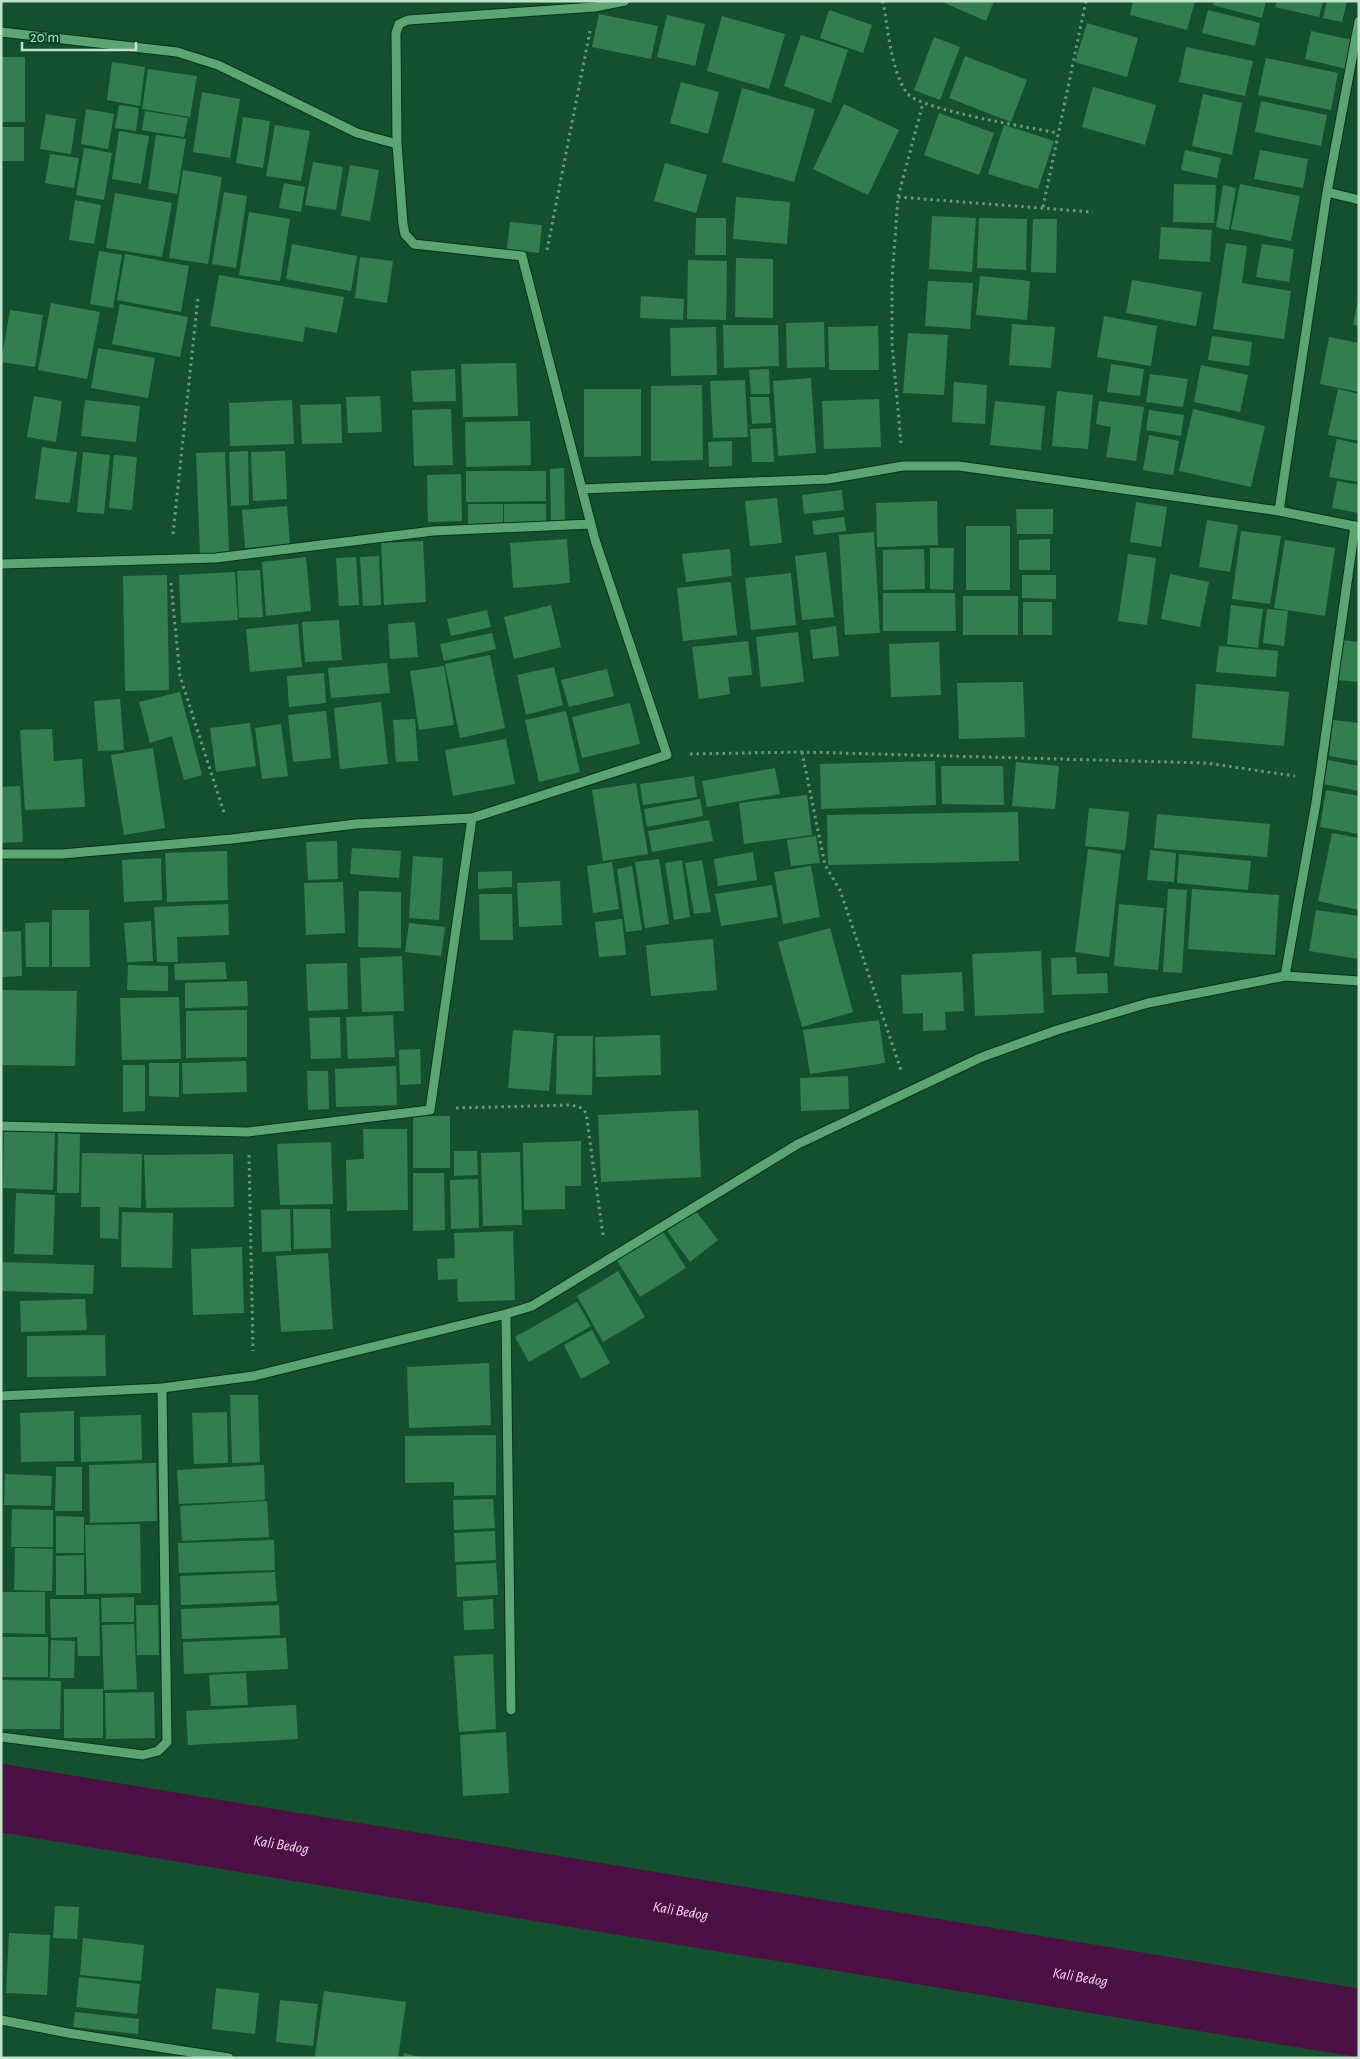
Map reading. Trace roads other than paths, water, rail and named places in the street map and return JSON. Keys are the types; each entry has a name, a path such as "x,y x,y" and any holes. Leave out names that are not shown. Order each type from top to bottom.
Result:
{"street":[{"path":"1,854 62,854 356,824 472,818 667,755 591,524 522,256 414,244 405,234 403,224 397,144 396,33 399,24 408,20 595,7 625,1"},
{"path":"1279,511 1327,192 1359,21"},
{"path":"1,32 177,52 218,65 357,133 397,144"},
{"path":"1327,192 1359,200"},
{"path":"582,489 828,479 903,466 959,466 1279,511 1357,526 1318,780 1285,976"},
{"path":"1,564 216,558 433,531 591,524"},
{"path":"1,1126 248,1132 430,1110 472,818"},
{"path":"1,1396 162,1388 254,1376 506,1314 532,1306 798,1144 982,1057 1057,1030 1148,1003 1285,976 1359,981"},
{"path":"506,1314 511,1710"},
{"path":"1,1737 143,1755 158,1751 167,1742 162,1388"},
{"path":"1,2020 68,2033 230,2058"}],"waterway":[{"name":"Kali Bedog","path":"1,1798 1359,2023"}]}
